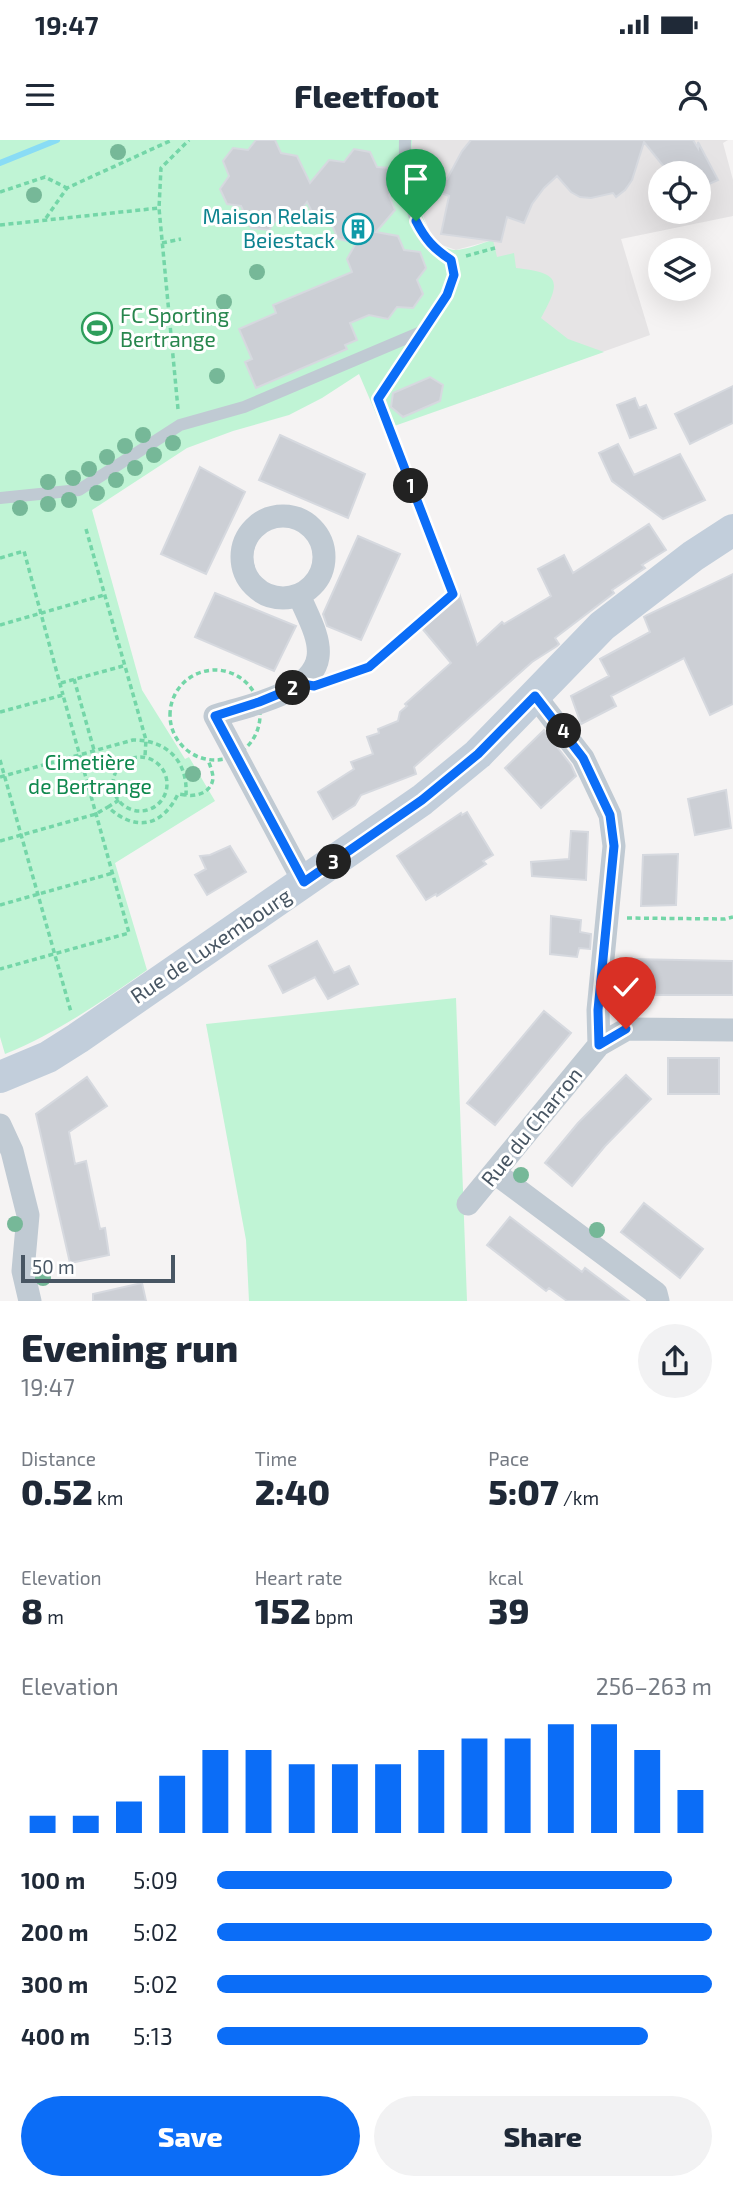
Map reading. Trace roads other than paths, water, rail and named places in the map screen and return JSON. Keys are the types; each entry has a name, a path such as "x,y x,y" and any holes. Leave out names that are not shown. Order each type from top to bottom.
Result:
{"street":[{"name":"Rue de Luxembourg","path":"0,1077 48,1057 78,1038 422,800 478,754 611,619 693,555 733,530"},
{"path":"299,595 316,639 318,655 313,671 303,684 215,716 304,882"},
{"path":"535,696 583,758 610,815 614,846 598,1010 599,1045 626,1029 733,1030"},
{"name":"Rue du Charron","path":"467,1204 599,1045"},
{"path":"0,1125 12,1151 28,1214 23,1271 30,1301"},
{"path":"495,1173 656,1293 658,1301"}],"lane":[{"path":"378,399 447,295 454,275 451,260 438,252 425,238 416,221 409,190 405,140"},
{"path":"0,498 79,489 180,425 244,407 421,332"}],"waterway":[{"path":"0,163 57,140"}],"place":[{"name":"Maison Relais Beiestack","path":"358,229"},
{"name":"FC Sporting Bertrange","path":"97,328"}],"park label":[{"name":"Cimetière de Bertrange","path":"90,775"}]}
